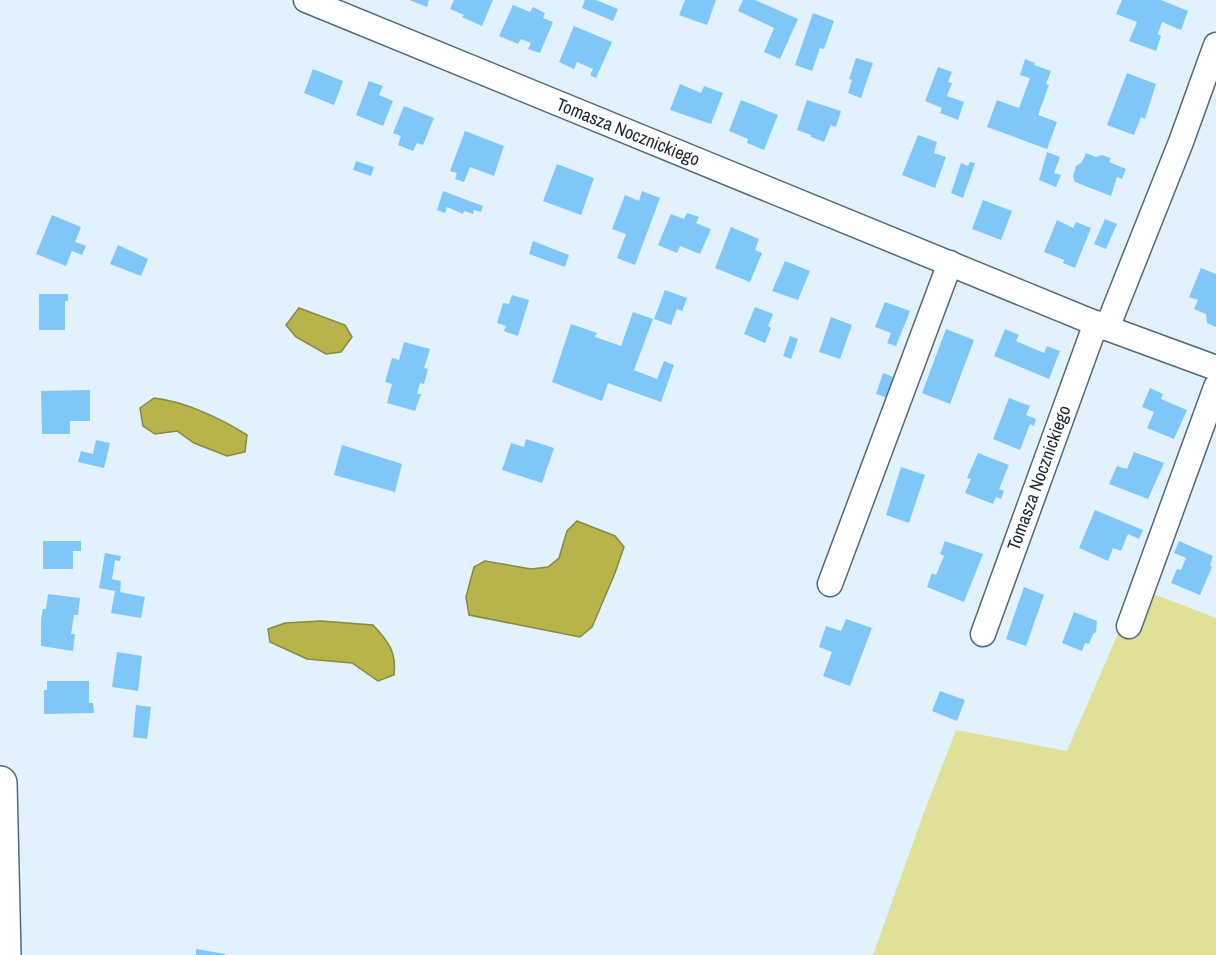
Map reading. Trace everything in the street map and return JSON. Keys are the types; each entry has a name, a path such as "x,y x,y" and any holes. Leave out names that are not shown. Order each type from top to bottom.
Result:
{"street":[{"name":"Tomasza Nocznickiego","path":"306,0 1102,325 1216,368"},
{"name":"Tomasza Nocznickiego","path":"983,634 1102,325 1216,45"},
{"path":"830,584 950,263"},
{"path":"1129,626 1216,387"},
{"path":"0,783 4,955"}],"shaded area":[{"path":"299,308 345,325 352,337 341,352 326,354 296,337 286,325"},
{"path":"154,398 190,407 237,429 247,435 245,452 227,456 194,443 177,431 155,434 143,426 140,408"},
{"path":"577,521 615,536 624,547 592,627 580,637 469,615 466,597 474,567 485,561 531,569 548,567 559,558 567,531"},
{"path":"1138,588 1216,618 1216,955 873,955 956,730 1067,751"},
{"path":"321,621 373,625 393,653 394,675 378,681 352,663 307,659 270,642 268,629 285,623"}],"building":[{"path":"409,0 429,0 427,7"},
{"path":"454,0 493,0 482,26 450,9"},
{"path":"585,0 596,0 618,9 613,21 582,8"},
{"path":"685,0 716,0 707,25 679,15"},
{"path":"743,0 755,0 798,19 780,59 764,52 774,28 738,11"},
{"path":"1122,0 1161,0 1188,11 1181,30 1162,22 1158,34 1161,36 1156,51 1129,41 1137,22 1116,14"},
{"path":"513,5 530,12 533,7 545,13 543,18 553,22 540,53 528,49 531,43 521,39 518,44 499,36"},
{"path":"813,13 834,21 824,49 820,48 812,71 795,65"},
{"path":"574,26 612,42 596,78 590,75 593,69 577,62 574,69 559,62"},
{"path":"856,58 873,63 861,98 848,93 852,80 849,79"},
{"path":"1025,59 1051,71 1046,84 1049,85 1038,115 1057,122 1047,149 987,127 997,100 1019,108 1030,78 1020,75"},
{"path":"938,67 952,72 948,82 952,83 947,96 964,102 958,120 940,113 942,108 925,101"},
{"path":"313,69 343,81 334,105 304,93"},
{"path":"1127,73 1156,84 1145,119 1141,117 1134,135 1107,125"},
{"path":"369,81 383,86 379,95 393,101 383,126 356,115"},
{"path":"680,84 701,93 704,86 723,93 711,124 670,110"},
{"path":"741,100 778,115 764,150 747,143 748,139 729,131"},
{"path":"807,100 841,111 836,127 831,125 824,142 797,130"},
{"path":"404,106 434,118 423,145 417,143 413,151 398,145 401,136 393,133"},
{"path":"465,131 504,146 494,176 470,167 464,182 455,179 457,173 450,171"},
{"path":"918,135 937,142 934,153 946,157 935,188 902,175"},
{"path":"1047,152 1060,157 1054,173 1061,175 1056,187 1039,180"},
{"path":"1086,153 1096,157 1102,155 1111,158 1109,162 1126,169 1122,179 1117,177 1111,196 1075,182 1073,176 1076,166 1082,162"},
{"path":"356,161 374,167 371,176 353,170"},
{"path":"970,162 975,163 963,198 951,193 961,163 968,166"},
{"path":"557,164 594,178 581,215 543,201"},
{"path":"443,191 483,206 481,212 474,210 473,214 464,211 463,214 447,207 445,213 437,210"},
{"path":"642,191 660,198 635,265 617,258 626,234 612,229 625,195 639,201"},
{"path":"983,200 1012,211 1001,240 972,229"},
{"path":"687,213 699,217 696,223 711,229 700,254 680,246 677,253 658,245 671,214 684,219"},
{"path":"52,215 81,227 75,242 86,246 82,255 72,251 66,266 36,254"},
{"path":"1105,219 1117,224 1106,249 1094,244"},
{"path":"1057,220 1073,228 1076,222 1091,228 1075,268 1063,263 1064,260 1044,252"},
{"path":"731,227 759,239 755,250 762,253 750,282 715,268"},
{"path":"533,241 569,255 565,267 529,254"},
{"path":"118,245 148,259 141,276 110,264"},
{"path":"785,261 810,271 798,300 772,291"},
{"path":"1201,268 1216,274 1216,327 1207,323 1206,314 1194,309 1198,300 1189,297"},
{"path":"665,290 687,298 682,311 677,309 671,325 654,319"},
{"path":"39,294 68,294 68,301 65,301 65,330 39,330"},
{"path":"512,295 529,300 518,336 504,331 506,326 497,323 503,303 509,304"},
{"path":"885,302 910,311 896,346 887,343 891,333 875,327"},
{"path":"755,307 773,314 765,343 744,334"},
{"path":"633,312 653,319 634,370 657,379 664,361 674,365 661,402 608,383 602,401 552,382 571,324 597,333 595,337 621,346"},
{"path":"831,317 852,325 840,359 819,352"},
{"path":"946,329 974,340 950,404 922,393"},
{"path":"1005,329 1019,335 1016,341 1044,353 1047,346 1060,351 1049,379 994,356"},
{"path":"790,336 798,339 791,359 783,356"},
{"path":"404,342 430,349 424,368 428,369 424,384 420,383 417,394 421,394 415,411 387,403 392,384 385,382 392,358 399,360"},
{"path":"883,373 896,378 888,398 876,394"},
{"path":"1150,388 1163,394 1161,399 1187,410 1174,439 1147,428 1154,412 1142,407"},
{"path":"90,390 90,421 70,421 70,434 42,434 41,391"},
{"path":"1009,398 1030,406 1026,415 1036,419 1034,426 1030,424 1020,450 993,439"},
{"path":"526,439 554,448 542,483 502,470 511,443 524,447"},
{"path":"96,440 110,443 104,468 78,462 81,451 93,454"},
{"path":"342,445 402,464 395,492 334,475"},
{"path":"1134,452 1164,463 1148,499 1109,484 1117,466 1127,469"},
{"path":"978,453 1009,465 999,489 1004,491 1001,499 996,497 993,504 965,493 971,479 967,478"},
{"path":"901,467 925,475 909,523 886,515"},
{"path":"1095,510 1143,530 1139,539 1128,534 1121,551 1113,548 1108,561 1079,548"},
{"path":"43,541 81,541 81,551 73,551 73,569 43,569"},
{"path":"945,541 983,554 964,602 927,587 932,573 936,575 944,556 940,554"},
{"path":"1179,541 1213,556 1210,565 1212,567 1200,595 1171,583 1177,569 1181,570 1186,558 1174,553"},
{"path":"105,553 121,556 120,561 115,560 112,579 121,581 120,592 145,597 141,618 111,613 115,591 99,588"},
{"path":"1024,587 1044,595 1026,646 1006,639"},
{"path":"48,594 80,598 78,615 74,615 71,634 75,634 73,651 41,646 41,620 43,609 46,609"},
{"path":"1074,612 1097,621 1096,632 1089,644 1085,643 1082,651 1062,643"},
{"path":"846,619 872,628 850,686 823,676 832,652 819,647 826,626 841,631"},
{"path":"117,652 142,656 138,691 112,687"},
{"path":"47,681 89,681 89,703 93,703 94,713 44,714 44,690 47,690"},
{"path":"940,691 965,700 957,721 932,711"},
{"path":"136,705 151,707 147,739 133,737"},
{"path":"196,949 225,954 225,955 196,955"}]}
